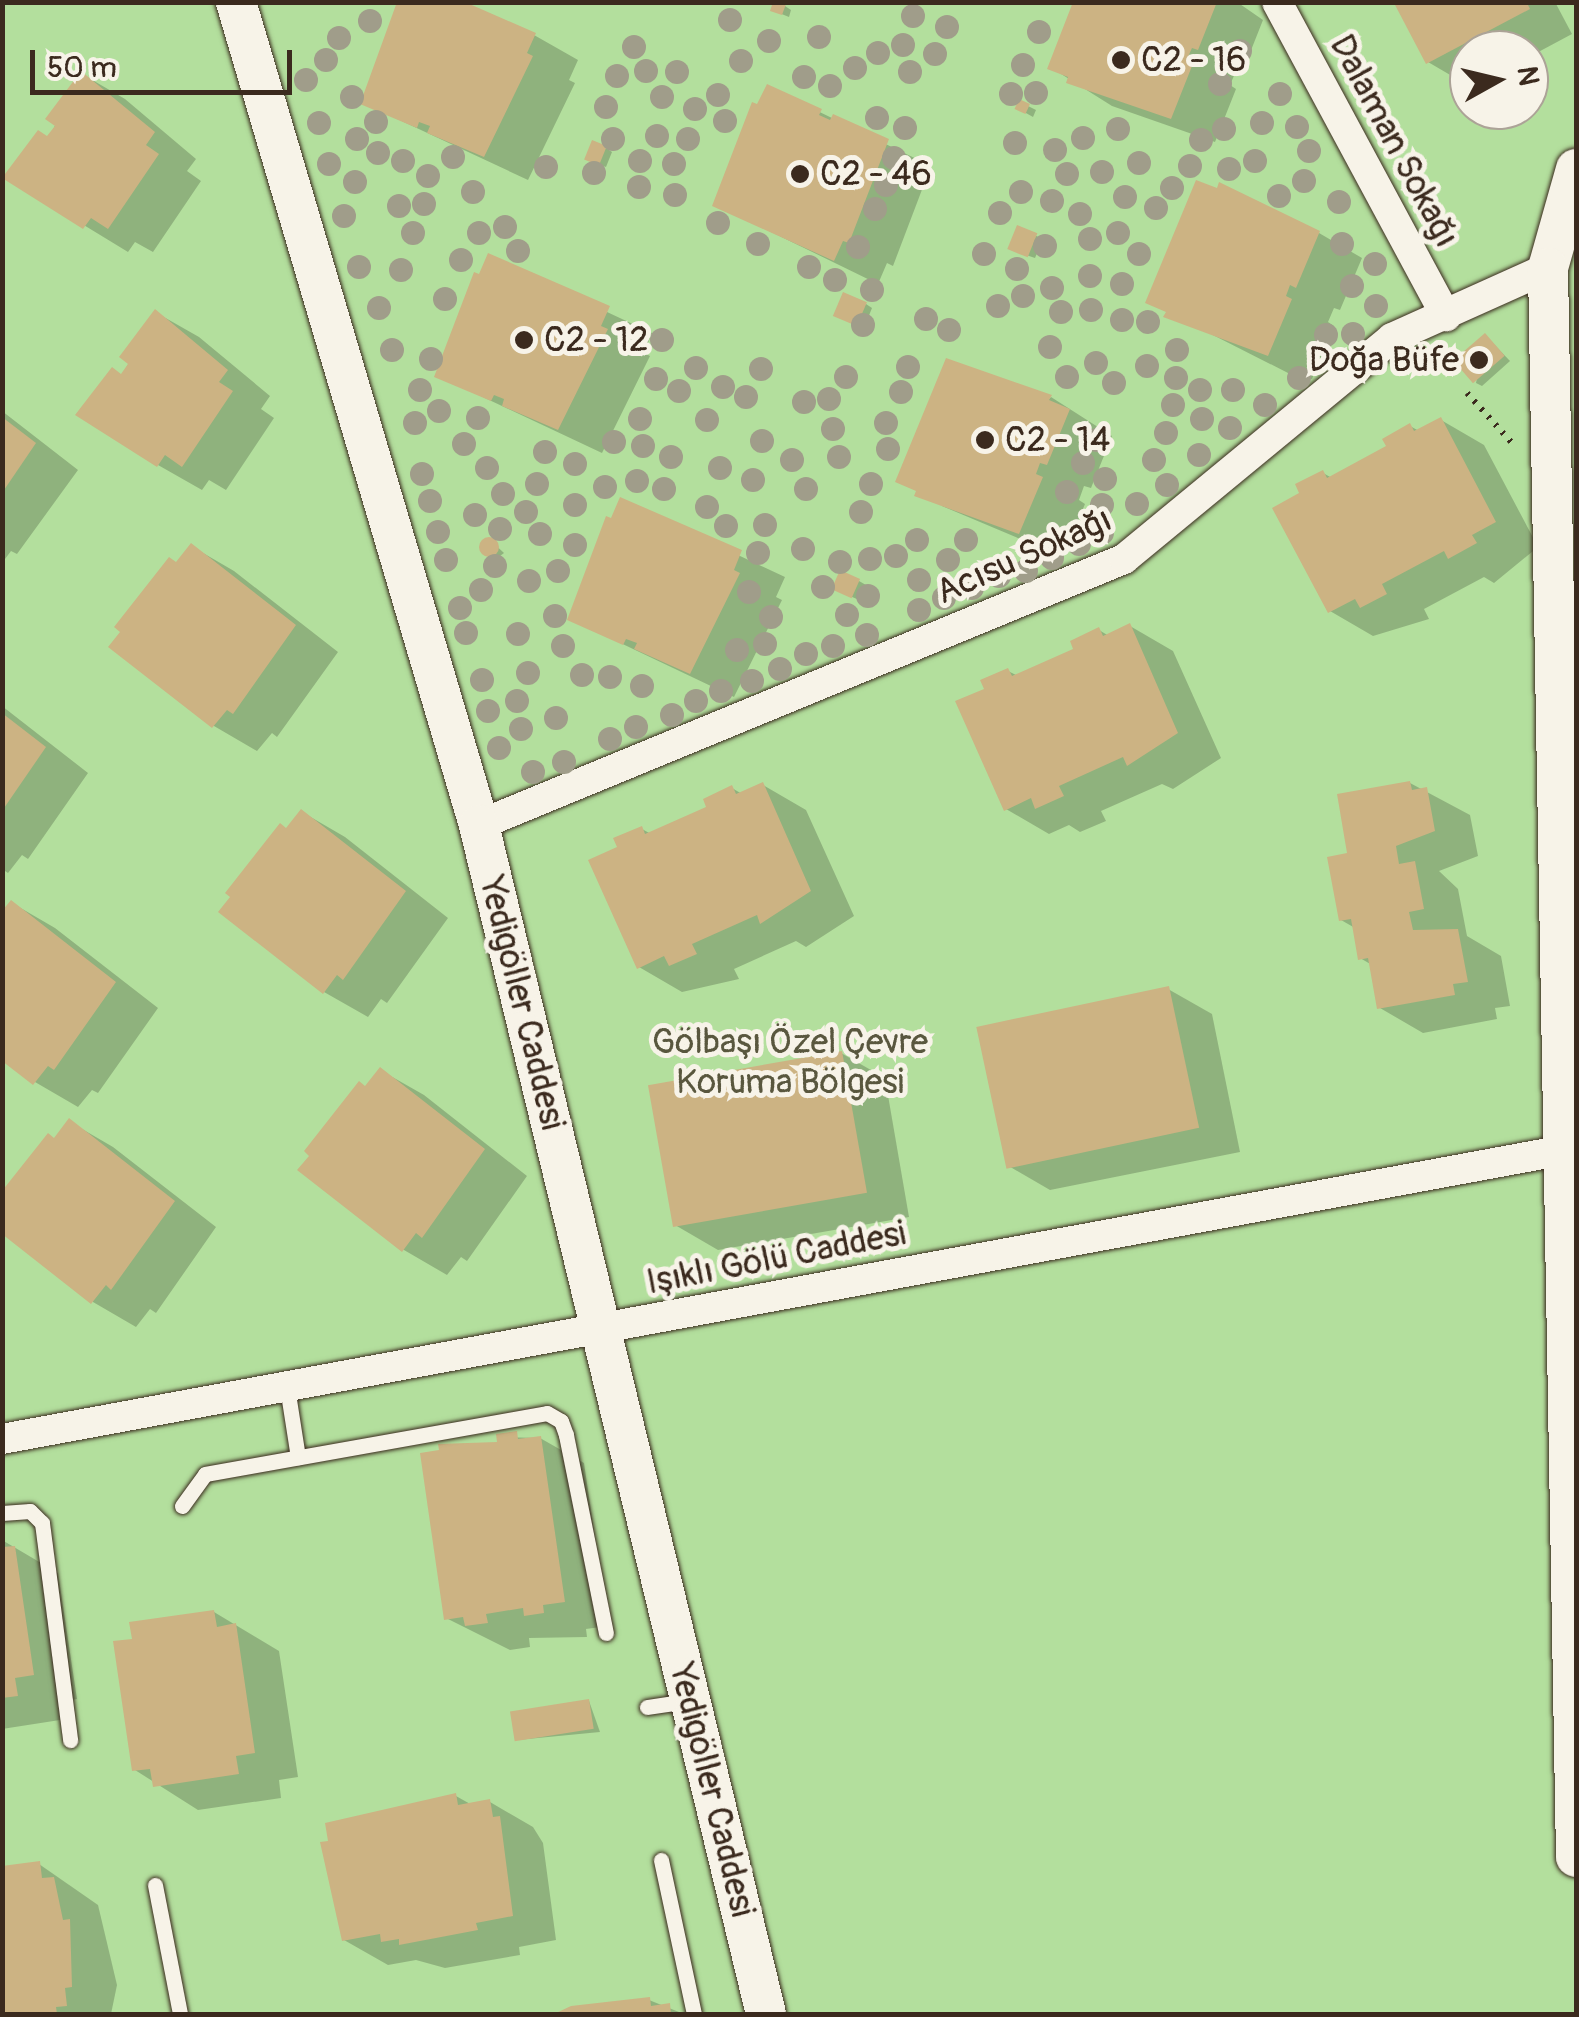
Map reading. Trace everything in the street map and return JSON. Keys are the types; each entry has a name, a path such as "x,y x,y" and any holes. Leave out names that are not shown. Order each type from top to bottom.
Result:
{"street":[{"name":"Yedigöller Caddesi","path":"236,2 479,825 766,2014"},
{"name":"Dalaman Sokağı","path":"1277,2 1446,316"},
{"path":"1576,169 1548,268 1573,1444 1576,1857"},
{"name":"Acısu Sokağı","path":"479,825 1124,559 1392,338 1548,268"},
{"name":"Işıklı Gölü Caddesi","path":"2,1439 1564,1150"}],"lane":[{"path":"287,1387 298,1457"},
{"path":"182,1506 205,1474 531,1414 561,1420 606,1634"},
{"path":"2,1514 30,1511 42,1523 70,1740"},
{"path":"646,1707 690,1700"},
{"path":"661,1860 694,2014"},
{"path":"155,1886 180,2014"}],"path":[{"path":"1467,394 1520,454"}],"green space":[{"name":"Gölbaşı Özel Çevre Koruma Bölgesi","path":"3,3 1576,3 1576,2014 3,2014"}],"building":[{"path":"397,2 465,2 536,33 527,53 533,56 484,157 427,133 430,126 419,122 417,128 360,104"},
{"path":"773,2 786,4 782,15 770,11"},
{"name":"C2 - 16","path":"1073,2 1217,2 1198,50 1192,48 1187,59 1194,61 1171,119 1066,83 1068,77 1047,69"},
{"path":"1394,3 1527,3 1530,9 1490,30 1449,30 1449,52 1426,64"},
{"path":"81,71 155,132 146,145 159,154 108,229 91,218 83,229 2,178 38,130 47,136 55,126 45,119"},
{"name":"C2 - 46","path":"767,84 822,109 819,115 830,120 833,114 889,139 849,243 843,241 834,261 712,206 752,102 757,104"},
{"path":"1019,99 1030,104 1025,114 1015,109"},
{"path":"592,140 607,146 599,165 584,159"},
{"path":"1196,180 1217,188 1219,182 1320,231 1296,288 1290,285 1286,296 1292,299 1268,356 1163,317 1166,312 1145,303"},
{"path":"1017,225 1037,233 1028,257 1007,249"},
{"name":"C2 - 12","path":"488,253 610,306 601,326 608,329 558,430 502,406 504,399 494,395 491,401 434,377 474,272 479,274"},
{"path":"843,292 867,302 857,326 833,316"},
{"path":"155,309 228,370 219,382 233,391 182,467 165,455 157,467 75,415 112,367 121,374 128,364 119,357"},
{"path":"1485,333 1505,356 1473,383 1453,361"},
{"name":"C2 - 14","path":"946,358 1052,395 1049,400 1070,409 1047,465 1040,463 1036,474 1043,477 1019,534 914,496 916,491 895,482"},
{"path":"2,417 36,443 2,493"},
{"path":"1441,417 1496,522 1472,535 1477,543 1448,559 1444,551 1382,584 1387,594 1360,608 1355,599 1328,613 1272,508 1299,493 1295,484 1323,470 1327,478 1386,446 1382,439 1410,423 1414,431"},
{"path":"620,497 742,550 734,570 740,573 690,674 634,649 637,643 626,639 623,645 567,620 606,516 611,518"},
{"path":"489,537 499,547 489,557 479,547"},
{"path":"191,543 296,625 233,714 227,710 212,728 108,647 120,632 114,627 169,557 176,562"},
{"path":"840,570 860,579 852,598 831,589"},
{"path":"1130,623 1178,733 1127,766 1123,757 1059,786 1064,796 1035,809 1031,798 1004,811 955,701 984,689 980,680 1008,668 1012,676 1073,649 1070,641 1099,627 1103,636"},
{"path":"2,713 46,747 2,811"},
{"path":"1410,781 1412,790 1427,787 1435,831 1396,846 1399,864 1415,861 1424,909 1409,912 1413,930 1458,929 1468,982 1453,984 1455,995 1377,1009 1368,958 1358,960 1351,919 1339,921 1327,857 1347,853 1337,794"},
{"path":"763,782 811,891 760,924 757,915 692,944 697,954 669,966 664,956 637,969 588,860 617,847 613,838 642,826 645,834 706,807 703,799 732,785 736,794"},
{"path":"301,809 406,891 343,980 337,975 323,994 218,912 230,897 225,893 280,823 286,828"},
{"path":"11,900 116,982 54,1070 48,1066 33,1085 2,1061 2,911"},
{"path":"1169,986 1199,1128 1006,1169 976,1027"},
{"path":"842,1051 867,1193 673,1227 648,1085"},
{"path":"380,1067 485,1149 422,1238 416,1233 402,1252 297,1170 309,1156 304,1151 359,1081 365,1086"},
{"path":"69,1118 175,1201 111,1290 106,1285 91,1304 2,1234 2,1191 48,1133 54,1138"},
{"path":"517,1431 518,1439 541,1436 565,1602 543,1605 544,1613 524,1616 523,1608 486,1614 488,1623 465,1626 463,1617 444,1620 420,1453 439,1450 438,1444 497,1442 496,1434"},
{"path":"15,1546 34,1675 15,1678 18,1696 2,1698 2,1547"},
{"path":"214,1610 217,1627 236,1623 255,1753 236,1756 239,1774 153,1787 150,1769 132,1771 113,1641 132,1639 129,1622"},
{"path":"589,1699 594,1729 515,1741 510,1712"},
{"path":"456,1793 458,1805 490,1799 493,1817 500,1816 513,1916 476,1923 478,1930 399,1945 399,1939 381,1942 380,1934 342,1941 320,1842 328,1841 325,1823"},
{"path":"40,1861 42,1878 54,1877 63,1920 70,1919 72,1987 65,1988 67,2006 56,2007 57,2014 2,2014 2,1866"},
{"path":"650,1997 651,2006 670,2003 671,2014 554,2014 571,2006"}],"place":[{"name":"C2 - 16","path":"1121,60"},
{"name":"C2 - 46","path":"800,174"},
{"name":"C2 - 12","path":"524,340"},
{"name":"Doğa Büfe","path":"1479,360"},
{"name":"C2 - 14","path":"985,440"}]}
